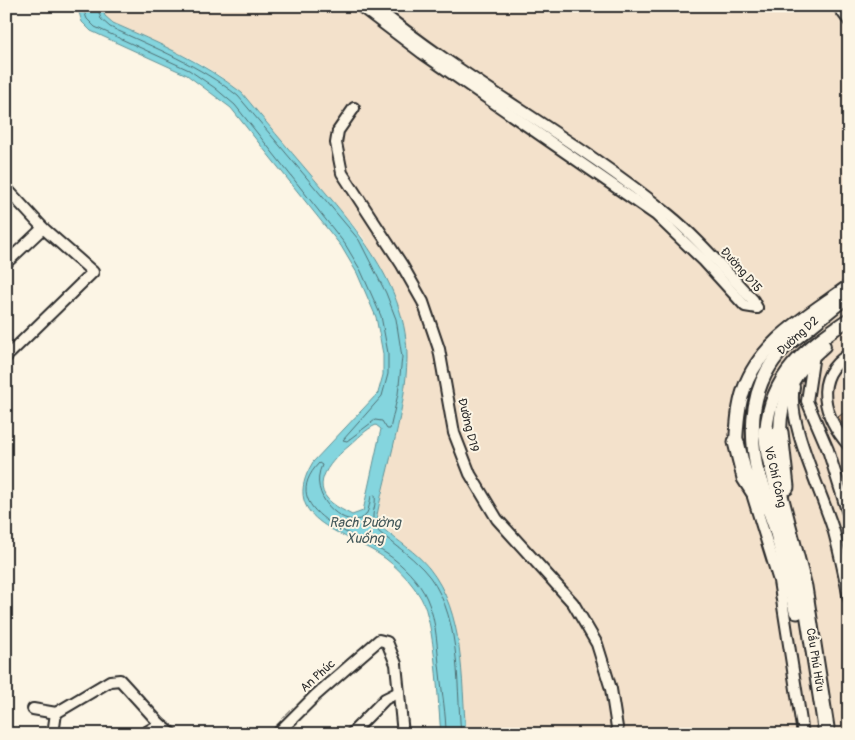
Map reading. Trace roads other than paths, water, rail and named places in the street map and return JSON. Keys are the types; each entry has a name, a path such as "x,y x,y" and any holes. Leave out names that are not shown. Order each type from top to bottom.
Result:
{"highway":[{"name":"Võ Chí Công","path":"773,431 768,454 782,526 799,589"},
{"name":"Võ Chí Công","path":"736,442 739,460 752,489 782,526"},
{"name":"Võ Chí Công","path":"758,475 782,526"},
{"name":"Cầu Phú Hữu","path":"799,589 816,734"},
{"name":"Cầu Phú Hữu","path":"799,589 826,734"}],"main road":[{"name":"Đường D2","path":"736,442 740,404 744,388 754,368 785,332 849,286"},
{"name":"Đường D2","path":"758,475 751,430 759,384 775,357 785,347 849,295"},
{"name":"Đường D2","path":"773,431 768,412 773,394 786,373 803,352 849,319"},
{"name":"Đường D2","path":"773,431 799,370 814,354 849,326"}],"street":[{"name":"Đường D15","path":"360,6 422,53 656,215 704,261 745,306 757,308 753,300 711,255 669,215 633,187 414,37 374,6"},
{"path":"838,6 849,21"},
{"name":"Đường D19","path":"354,108 338,132 336,144 342,173 423,302 439,349 454,433 470,474 497,519 573,603 597,644 612,689 618,734"},
{"path":"6,188 43,228 93,272 6,357"},
{"path":"6,263 43,228"},
{"path":"814,354 807,401 828,450 849,517"},
{"path":"849,354 838,361 828,377 825,393 827,412 849,446"},
{"path":"799,370 792,407 834,532 849,599"},
{"path":"752,489 779,581 803,734"},
{"name":"An Phúc","path":"277,734 316,695 379,640 387,642 396,664 399,692"},
{"path":"33,709 56,713 110,681 120,680 160,724 172,733"},
{"path":"351,734 386,699 399,692 403,734"},
{"path":"53,734 56,713"},
{"path":"143,734 160,724"}],"water":[{"name":"Rạch Đường Xuống","path":"77,6 101,6 105,16 113,23 196,63 242,93 344,215 360,236 388,282 405,332 407,359 400,417 377,515 382,528 413,552 429,568 441,586 449,605 455,626 462,669 466,734 441,734 430,625 426,609 417,592 405,577 386,559 322,523 310,512 304,499 304,483 313,462 378,393 383,375 383,354 376,317 357,273 341,246 231,108 187,75 91,31 82,22","holes":["376,425 381,429 363,511 352,515 334,505 325,496 322,488 323,480 330,465 362,434"]}]}
